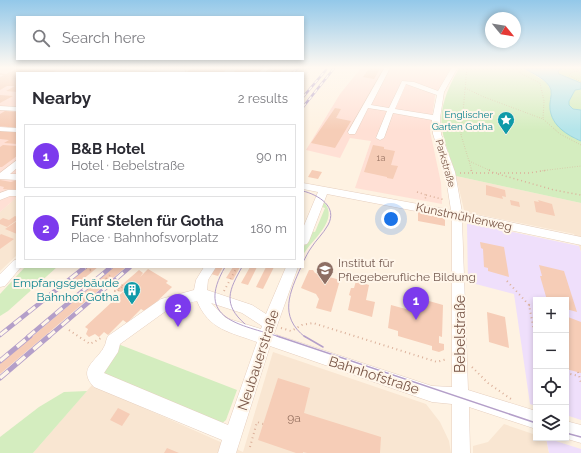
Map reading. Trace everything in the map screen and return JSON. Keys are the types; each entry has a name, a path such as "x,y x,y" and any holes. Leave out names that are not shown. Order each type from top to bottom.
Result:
{"street":[{"path":"352,132 375,88"},
{"path":"380,138 400,88"},
{"path":"427,88 441,94"},
{"name":"Parkstraße","path":"444,88 441,94 436,118 437,134 450,172 456,208"},
{"path":"366,106 436,118"},
{"path":"0,108 16,109"},
{"path":"0,129 16,130"},
{"path":"16,164 1,176 16,178"},
{"name":"Kunstmühlenweg","path":"304,186 425,208 456,208 581,241"},
{"path":"304,239 324,190"},
{"path":"0,197 8,193 16,194"},
{"name":"Bebelstraße","path":"456,208 461,453"},
{"path":"0,282 16,265"},
{"path":"202,294 202,281 209,268"},
{"name":"Neubauerstraße","path":"227,453 267,328 292,268"},
{"path":"233,436 100,381 95,376 95,372 113,347 113,341 164,302 202,294 247,309 267,328"},
{"name":"Bahnhofstraße","path":"202,294 205,305 215,318 230,326 267,328 432,394 460,396 533,419"},
{"path":"569,431 581,434"}],"path":[{"path":"465,88 484,97 543,119 560,134 581,145"},
{"path":"465,88 461,135 472,174"},
{"path":"541,88 545,100 543,119"},
{"path":"468,161 496,174 581,196"},
{"path":"450,172 472,174 529,173 581,166"},
{"path":"416,192 456,208"},
{"path":"425,208 426,195"},
{"path":"86,268 93,272"},
{"path":"219,299 236,268"},
{"path":"102,276 110,281"},
{"path":"106,279 110,276"},
{"path":"507,281 529,305 534,333"},
{"path":"122,287 117,292 115,291 124,284"},
{"path":"529,305 533,306"},
{"path":"267,328 291,332 302,325 313,323 437,362 446,358 470,366 488,383 514,401"},
{"path":"69,330 90,344 102,337 113,341"},
{"path":"578,372 581,383"},
{"path":"569,373 579,376"},
{"path":"250,447 257,422 263,424"}],"shaded area":[{"path":"0,88 16,88 16,198 0,212"},
{"path":"345,88 439,88 435,96 430,131 441,183 442,204 355,188 371,141 350,138 340,158 306,150"},
{"path":"456,176 581,203 581,252 574,234 471,213 464,210"},
{"path":"16,198 16,256 0,271 0,212"},
{"path":"470,223 579,246 581,252 581,420 569,416 569,297 533,297 533,405 530,404 514,294 468,282 467,224"},
{"path":"273,352 426,404 440,422 449,441 451,453 33,453 92,385 243,452"},
{"path":"504,424 533,434 533,441 547,441 549,453 473,453 473,446 488,442"},
{"path":"547,441 556,441 581,449 581,453 549,453"}],"green space":[{"name":"Englischer Garten Gotha","path":"449,88 550,88 551,91 550,110 574,138 581,141 581,203 456,176 444,140 441,120 443,104"},
{"path":"581,89 581,110 573,109 569,105 569,101 575,90"},
{"path":"324,202 328,209 329,216 322,230 304,254 304,246 310,231 315,232 325,208 322,207"},
{"path":"24,268 56,268 8,311 0,316 0,294"},
{"path":"118,344 237,390 226,420 221,424 101,375"},
{"path":"87,391 33,453 0,453 0,437 39,407 64,392"}],"water":[{"path":"550,88 581,88 575,90 569,101 569,105 573,109 581,110 581,141 561,129 551,115"}],"building":[{"path":"11,88 16,88 16,92 6,91"},
{"path":"0,95 13,96 0,103"},
{"path":"335,108 341,109 336,118 351,121 335,148 311,143"},
{"path":"5,111 16,112 16,128 0,126 0,114"},
{"path":"0,131 16,132 16,144 4,143 9,140 0,139"},
{"path":"3,145 16,146 16,157 2,167 0,167 0,147"},
{"path":"373,145 395,151 391,165 398,166 393,179 364,172"},
{"path":"312,170 322,172 318,179 308,177"},
{"path":"0,180 11,182 16,180 16,190 3,189 4,187 0,186"},
{"path":"486,185 505,190 506,197 502,196 503,199 486,195"},
{"path":"510,200 519,202 520,207 511,205"},
{"path":"538,200 552,204 555,216 536,212 534,201 539,202"},
{"path":"418,212 442,217 445,220 445,226 418,221"},
{"path":"16,216 16,221 7,227 0,224 0,220 3,218 9,220"},
{"path":"16,222 16,234 5,229"},
{"path":"1,234 14,239 0,249 0,235"},
{"path":"480,242 504,247 509,277 488,271 488,268 484,267 483,249 481,248"},
{"path":"539,265 564,271 577,312 569,310 569,297 546,297 540,276 542,276"},
{"path":"87,268 97,268 71,289 65,285"},
{"path":"113,268 125,268 0,374 0,364"},
{"path":"215,268 222,268 218,276 211,274"},
{"path":"232,268 239,268 233,280 226,278"},
{"path":"249,268 256,268 248,285 241,283"},
{"path":"266,268 274,268 263,289 256,287"},
{"name":"Empfangsgebäude Bahnhof Gotha","path":"148,269 168,281 166,283 172,287 146,312 141,309 127,323 123,320 108,335 104,332 99,337 95,334 89,337 86,334 88,329 85,327 126,289 121,292 116,290 139,270 143,273 140,277"},
{"path":"309,270 313,270 315,273 340,280 331,312 316,308 319,299 316,294 301,288"},
{"path":"356,281 369,285 366,300 375,302 372,317 348,310 351,296 349,295 351,288 354,288"},
{"path":"422,299 443,305 442,337 439,336 439,343 444,344 444,350 439,352 432,350 432,346 398,336 398,331 388,328 391,305 417,312 421,311"},
{"path":"487,312 505,317 509,348 489,342"},
{"path":"569,317 581,322 581,373 569,370"},
{"path":"278,378 310,388 304,413 381,437 380,453 296,453 258,440"},
{"path":"118,408 130,414 122,426 110,420"},
{"path":"167,448 179,453 164,453"}],"tram line":[{"path":"304,191 321,199 329,207 331,213 328,225 304,260"},
{"path":"225,268 217,285 215,298 218,309 226,317 237,323 280,337"},
{"path":"242,268 231,290 230,297 233,310 245,324"},
{"path":"301,268 290,295 289,312 291,321 304,336"},
{"path":"304,336 323,347"},
{"path":"280,337 533,422"},
{"path":"569,434 581,437"}],"railway":[{"path":"304,96 311,88"},
{"path":"304,106 318,88"},
{"path":"0,335 84,268"},
{"path":"28,337 110,268"},
{"path":"48,337 129,268"},
{"path":"0,361 30,336"},
{"path":"0,378 49,336"}],"place":[{"name":"Englischer Garten Gotha","path":"506,135"},
{"name":"Institut für Pflegeberufliche Bildung","path":"325,285"},
{"name":"Empfangsgebäude Bahnhof Gotha","path":"132,305"},
{"name":"B&B Hotel","path":"416,320"},
{"name":"Fünf Stelen für Gotha","path":"178,327"}]}
